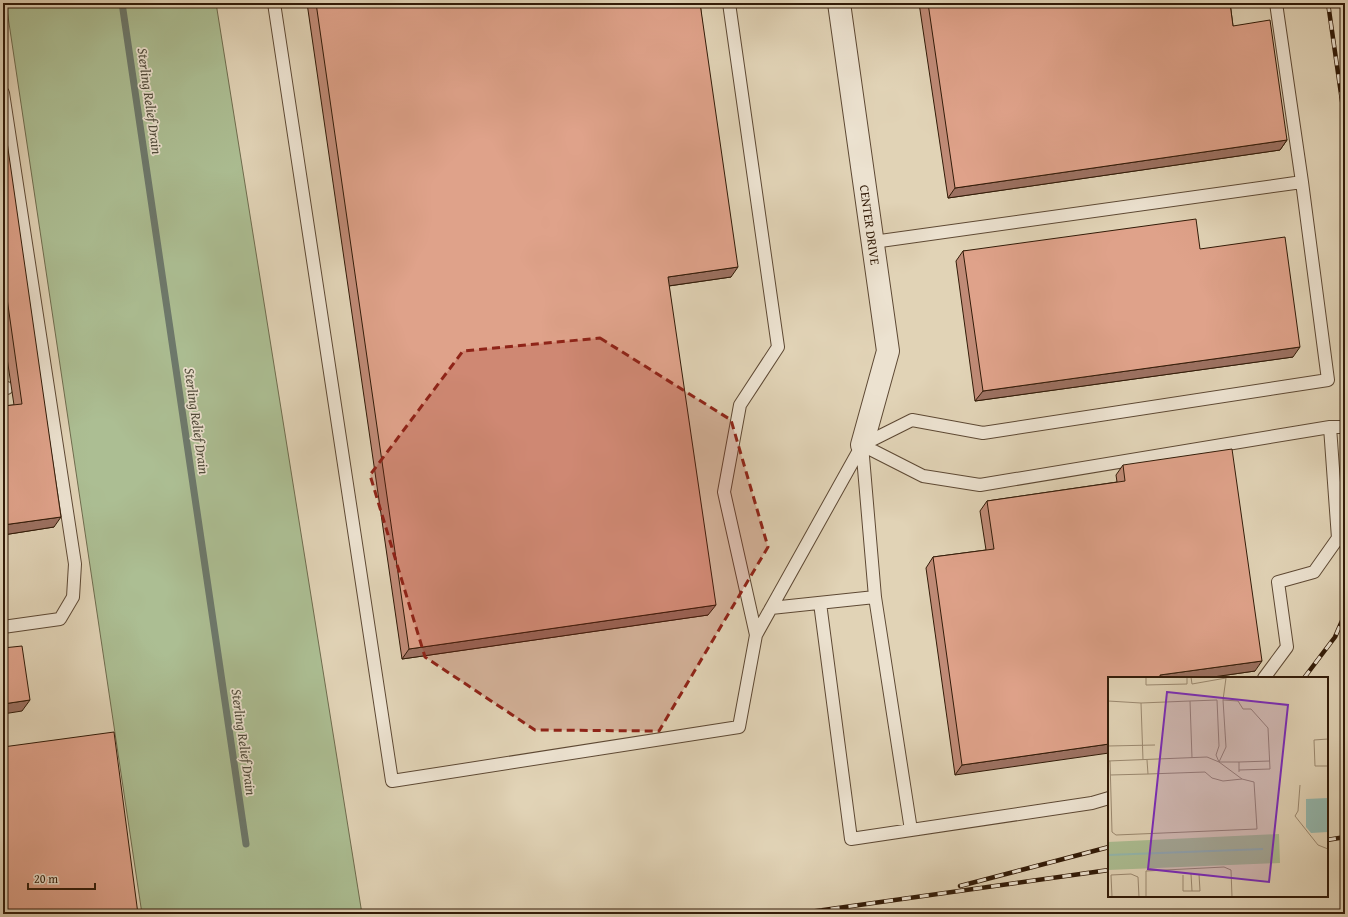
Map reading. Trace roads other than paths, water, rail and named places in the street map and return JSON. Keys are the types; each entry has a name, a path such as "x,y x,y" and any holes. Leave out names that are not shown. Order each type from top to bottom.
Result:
{"street":[{"name":"CENTER DRIVE","path":"839,3 888,351 862,445"}],"lane":[{"path":"274,3 392,781 739,727 756,635 770,608 862,445 912,420 983,433 1328,380 1302,182 1276,3"},
{"path":"729,3 778,347 740,405 724,492 756,635"},
{"path":"3,93 75,564 73,597 60,619 3,627"},
{"path":"873,242 1302,182"},
{"path":"862,445 923,476 980,485 1330,427 1345,427"},
{"path":"1265,677 1287,647 1278,582 1314,572 1338,538 1330,427"},
{"path":"862,445 875,597 911,830"},
{"path":"770,608 875,597"},
{"path":"820,603 851,839 1092,803 1108,798"}],"waterway":[{"name":"Sterling Relief Drain","path":"122,3 246,844"}],"railway":[{"path":"1328,3 1345,122"},
{"path":"1305,677 1335,637 1345,614"},
{"path":"1328,840 1345,837"},
{"path":"960,886 1108,847"},
{"path":"795,914 1108,870"}]}
